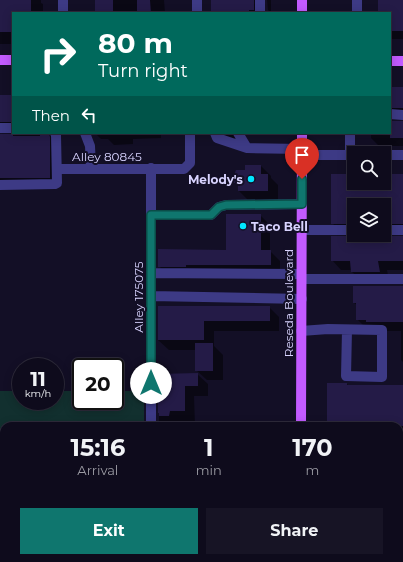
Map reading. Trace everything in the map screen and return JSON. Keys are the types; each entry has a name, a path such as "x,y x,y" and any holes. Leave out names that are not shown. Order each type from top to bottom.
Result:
{"main road":[{"path":"302,0 302,12"},
{"path":"0,60 12,60"},
{"path":"391,61 403,61"},
{"name":"Reseda Boulevard","path":"301,422 302,134"}],"street":[{"path":"63,0 63,12"},
{"path":"197,0 197,12"},
{"path":"260,0 260,12"},
{"path":"357,0 357,12"},
{"path":"391,114 403,114"},
{"path":"0,128 12,128"},
{"path":"0,185 57,183 60,169 56,134"},
{"path":"85,134 90,146 91,168"},
{"name":"Alley 80845","path":"60,169 184,169 190,163 190,134"},
{"path":"215,134 217,138 247,148 347,155"},
{"path":"239,134 247,148"},
{"path":"350,134 351,146"},
{"path":"391,155 403,155"},
{"name":"Alley 175075","path":"150,168 151,422"},
{"path":"151,215 211,215 219,207 226,205 302,204"},
{"path":"302,230 347,230"},
{"path":"391,230 403,230"},
{"path":"151,273 403,279"},
{"path":"151,296 302,299"},
{"path":"302,331 328,329 382,330 382,376 346,376 347,330"}],"green space":[{"path":"0,391 12,391 12,410 64,410 64,391 72,391 72,410 124,410 124,391 144,391 144,422 0,422"}],"building":[{"path":"0,0 31,0 31,12 12,12 12,32 0,32"},
{"path":"95,0 113,0 113,12 95,12"},
{"path":"137,0 150,0 151,12 137,12"},
{"path":"211,0 254,0 254,10 249,10 249,12 211,12"},
{"path":"378,0 403,0 403,31 391,31 391,12 378,12"},
{"path":"391,87 403,87 403,108 391,108"},
{"path":"0,95 12,95 12,122 0,122"},
{"path":"391,121 403,121 403,138 390,138"},
{"path":"0,134 13,134 13,136 40,136 40,134 49,134 50,178 0,178"},
{"name":"Melody's","path":"245,165 261,165 261,174 268,174 268,191 238,191 238,183 234,183 234,175 236,170 245,170"},
{"path":"331,174 347,174 347,190 391,190 391,174 403,174 403,224 391,224 391,198 347,198 347,224 331,224"},
{"path":"226,214 261,214 261,250 271,250 271,265 186,265 186,267 158,267 158,249 226,250"},
{"path":"331,236 347,236 347,242 391,242 391,236 403,236 403,261 378,261 380,272 351,272 350,261 331,261"},
{"path":"353,286 403,286 403,322 366,322 366,320 356,320 356,303 353,303"},
{"path":"158,306 270,306 270,321 204,321 204,340 158,340"},
{"path":"195,343 213,343 213,371 195,371"},
{"path":"198,373 198,386 185,386 185,411 170,411 169,416 159,416 158,374"},
{"path":"327,383 347,383 347,385 403,385 403,422 327,422"}],"place":[{"name":"Melody's","path":"251,179"},
{"name":"Taco Bell","path":"243,226"}],"route":[{"path":"151,383 151,215 211,215 219,207 226,205 302,204 302,179"}]}
